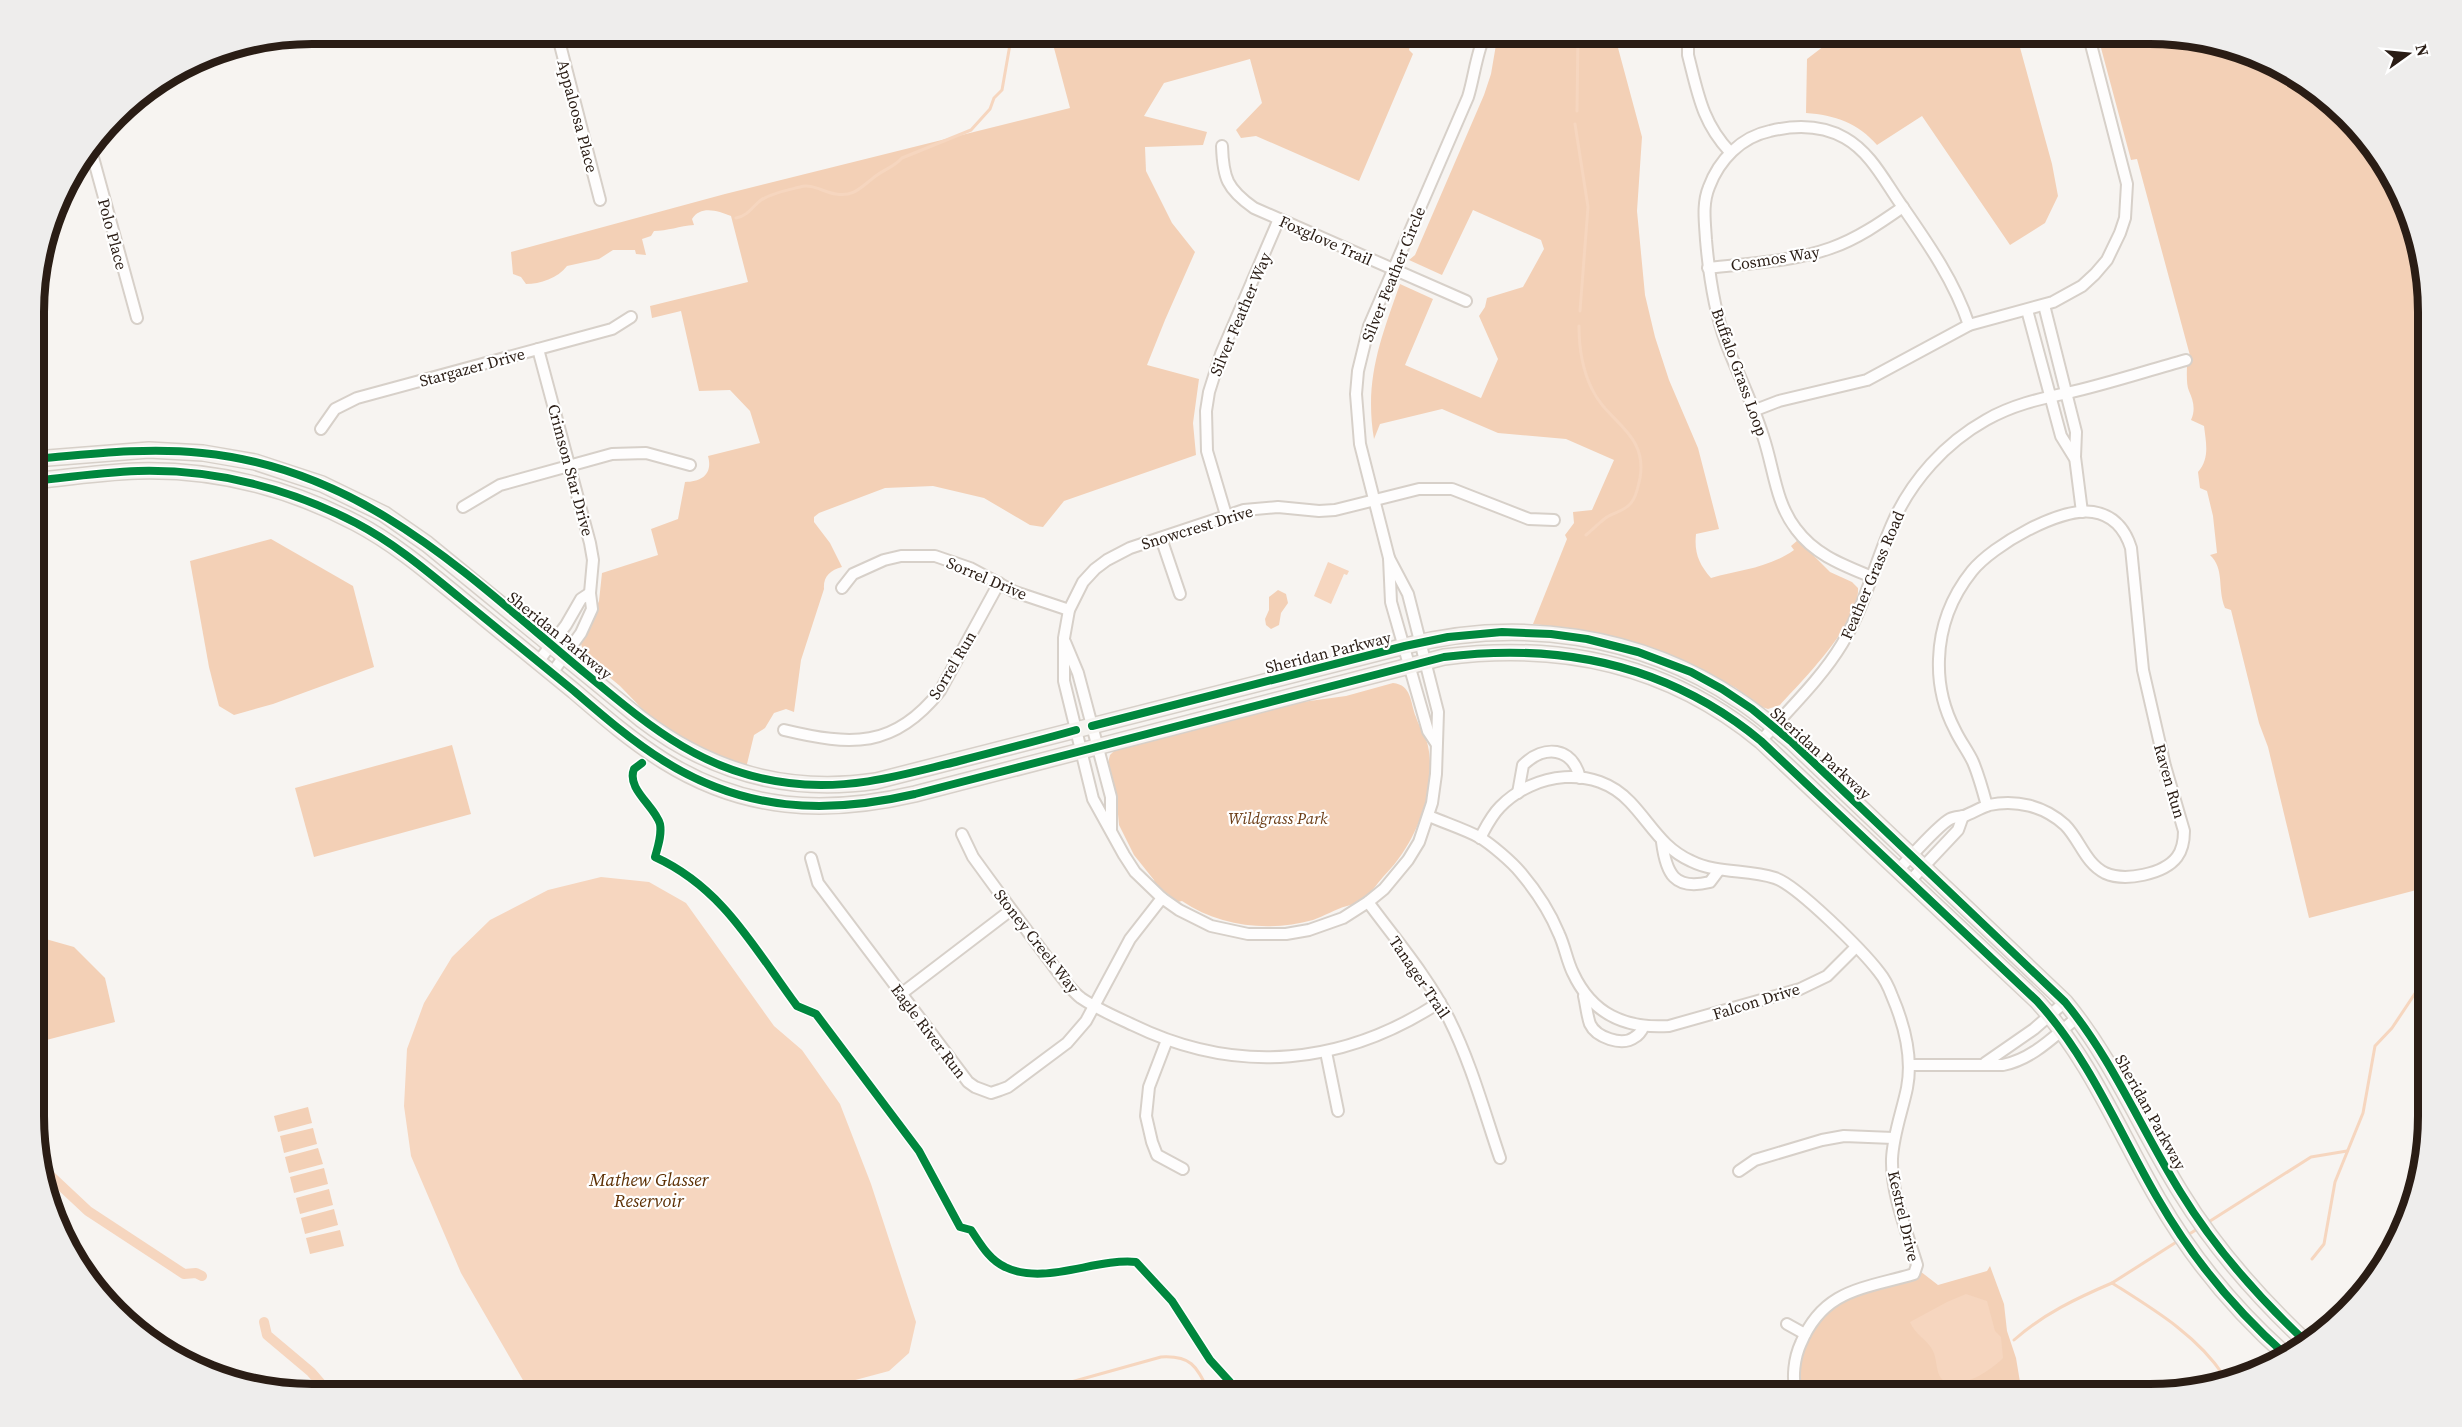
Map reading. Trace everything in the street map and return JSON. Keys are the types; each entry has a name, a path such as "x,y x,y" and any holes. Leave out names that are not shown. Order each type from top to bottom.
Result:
{"main road":[{"name":"Sheridan Parkway","path":"44,458 168,450 224,456 302,476 367,504 413,533 641,719 684,749 724,768 785,783 837,786 876,781 1412,644 1479,633 1515,632 1569,636 1622,647 1655,657 1706,680 1738,699 1773,727 1924,866 2064,1002 2078,1017 2119,1082 2180,1192 2233,1266 2256,1293 2301,1337"},
{"name":"Sheridan Parkway","path":"44,480 128,472 190,473 242,480 292,495 357,523 399,549 628,736 665,762 717,787 746,797 781,804 826,807 871,803 1417,663 1478,653 1514,651 1568,655 1608,663 1654,678 1687,692 1718,710 1761,741 2050,1016 2084,1062 2159,1202 2187,1245 2218,1284 2281,1350"}],"street":[{"name":"Appaloosa Place","path":"560,44 600,200"},
{"name":"Silver Feather Circle","path":"1412,644 1391,602 1389,558 1360,444 1356,394 1360,360 1369,326 1468,97 1480,44"},
{"path":"1689,44 1688,55 1702,110 1717,138 1730,152"},
{"path":"1754,411 1779,401 1867,380 1969,325 2044,305 2068,295 2095,274 2115,246 2125,218 2127,200 2124,168 2091,44"},
{"name":"Buffalo Grass Loop","path":"1872,577 1822,554 1796,530 1779,500 1769,455 1723,333 1708,268 1705,203 1713,175 1730,152 1754,136 1781,128 1803,127 1832,132 1851,142 1868,156 1945,271 1969,325"},
{"name":"Foxglove Trail","path":"1222,146 1223,173 1231,188 1254,208 1466,301"},
{"name":"Polo Place","path":"93,157 137,318"},
{"name":"Cosmos Way","path":"1708,268 1790,259 1831,248 1873,228 1903,207"},
{"name":"Silver Feather Way","path":"1226,515 1207,451 1209,392 1221,354 1280,219"},
{"path":"2044,305 2058,394 2061,436 2074,458"},
{"path":"2027,310 2058,394 2076,432 2074,458 2082,512"},
{"name":"Stargazer Drive","path":"321,429 336,409 357,398 612,329 632,317"},
{"name":"Crimson Star Drive","path":"538,349 590,543 593,569 590,593 592,609 581,633 552,673"},
{"name":"Feather Grass Road","path":"1761,741 1829,663 1842,644 1856,616 1903,502 1930,464 1965,433 2005,410 2186,360"},
{"path":"463,507 500,485 569,465 628,453 655,455 690,465"},
{"name":"Snowcrest Drive","path":"1417,663 1428,731 1436,743 1435,783 1429,816 1419,842 1408,860 1384,889 1368,902 1326,925 1286,934 1266,935 1230,931 1211,926 1179,910 1162,898 1136,872 1124,855 1093,799 1064,681 1064,638 1069,610 1083,582 1095,569 1119,553 1226,515 1260,507 1335,510 1419,489 1452,489 1529,519 1554,520"},
{"name":"Raven Run","path":"1898,870 1950,819 1987,806 2015,803 2047,812 2069,829 2098,869 2113,876 2134,876 2164,867 2172,862 2182,849 2184,831 2155,727 2143,670 2131,548 2126,534 2109,517 2092,512 2082,512 2038,525 1991,552 1973,570 1959,591 1944,623 1939,661 1942,695 1955,731 1972,760 1987,806"},
{"path":"1161,538 1180,594"},
{"name":"Sorrel Drive","path":"842,588 853,574 867,566 901,556 919,555 953,561 1015,592 1069,610"},
{"name":"Silver Feather Circle","path":"1389,558 1408,594 1412,644"},
{"name":"Sorrel Run","path":"784,730 842,742 874,738 904,725 929,705 940,691 999,583"},
{"path":"538,662 552,645 581,599 590,593"},
{"path":"1064,638 1078,673 1111,797 1112,830"},
{"path":"1412,644 1417,663"},
{"path":"1518,793 1523,765 1541,752 1552,751 1563,754 1573,761 1580,778"},
{"path":"1480,837 1500,807 1518,793 1538,782 1557,776 1580,778 1613,788 1630,801 1662,842 1667,868 1672,876 1681,882 1691,884 1710,882 1719,870"},
{"name":"Falcon Drive","path":"1429,816 1480,837 1520,871 1545,905 1560,936 1571,971 1584,995 1590,1023 1596,1032 1604,1037 1627,1040 1635,1038 1644,1026"},
{"path":"1910,881 1958,830 1963,816"},
{"name":"Stoney Creek Way","path":"962,834 974,857 1011,910 1071,988 1094,1006 1167,1040 1216,1053 1246,1057 1297,1057 1326,1052 1376,1037 1399,1027 1440,1002"},
{"name":"Kestrel Drive","path":"1662,842 1694,863 1719,870 1759,874 1778,879 1790,886 1879,972 1899,1012 1909,1065 1907,1087 1893,1138 1892,1162 1895,1188 1917,1265 1914,1274 1846,1293 1819,1312 1798,1349 1794,1384"},
{"name":"Eagle River Run","path":"811,858 818,883 968,1082 991,1093 1008,1087 1067,1043 1086,1021 1119,956 1162,898"},
{"name":"Tanager Trail","path":"1368,902 1440,1002 1461,1044 1500,1158"},
{"path":"901,994 1011,910"},
{"name":"Falcon Drive","path":"1584,995 1601,1011 1627,1023 1669,1026 1800,989 1827,976 1855,948"},
{"path":"1985,1063 2050,1016 2064,1002"},
{"path":"1909,1065 1985,1063 2003,1065 2016,1062 2029,1056 2078,1017"},
{"path":"1167,1040 1149,1088 1146,1116 1157,1155 1184,1169"},
{"path":"1326,1052 1338,1111"},
{"path":"1739,1171 1755,1160 1822,1140 1844,1136 1893,1138"},
{"path":"1787,1324 1805,1334"}],"green space":[{"path":"1053,44 1410,44 1409,50 1413,54 1359,181 1256,136 1241,138 1236,130 1262,103 1250,59 1164,83 1144,116 1207,132 1203,145 1145,147 1146,171 1172,223 1195,252 1147,365 1199,379 1193,423 1196,455 1064,501 1043,527 1030,525 984,498 933,486 885,488 819,513 814,517 814,522 830,543 842,567 831,572 825,581 801,660 794,712 786,709 774,713 765,728 754,735 746,768 686,741 652,719 620,686 585,657 581,644 599,601 602,573 658,555 651,529 678,519 685,482 705,476 709,468 708,456 760,443 750,411 730,390 699,391 681,311 652,318 650,306 748,282 731,216 715,211 700,212 692,219 694,225 654,231 651,236 642,239 646,255 636,254 635,250 613,250 599,259 567,266 554,277 537,283 526,284 521,277 513,274 511,252 725,194 1070,108"},
{"path":"1496,44 1617,44 1642,137 1637,211 1645,295 1669,380 1698,448 1719,529 1696,534 1698,558 1711,578 1775,561 1794,550 1791,546 1798,540 1830,572 1852,582 1858,588 1850,618 1840,634 1780,705 1768,709 1762,707 1736,688 1712,675 1682,660 1634,642 1569,628 1533,624 1567,539 1565,535 1574,523 1573,512 1592,510 1614,460 1566,439 1498,433 1442,409 1380,424 1374,439 1371,397 1376,360 1400,284 1433,299 1405,365 1481,398 1498,359 1479,316 1485,307 1487,298 1523,287 1544,249 1541,240 1473,210 1442,275 1409,260 1415,255 1491,74"},
{"path":"1827,44 2019,44 2052,164 2058,196 2045,223 2010,245 1922,116 1877,145 1854,126 1836,118 1806,113 1807,59"},
{"path":"2100,44 2168,44 2203,49 2237,58 2269,71 2314,99 2340,122 2363,148 2383,178 2398,209 2413,259 2418,294 2418,890 2309,918 2268,747 2259,723 2231,610 2225,608 2218,566 2210,555 2217,553 2213,516 2207,491 2200,488 2198,472 2206,456 2204,426 2191,420 2193,405 2187,385 2187,365 2192,363 2137,159 2131,160"},
{"path":"271,539 353,586 374,667 273,704 234,715 219,706 209,667 190,561"},
{"path":"1278,590 1286,594 1288,603 1281,613 1279,625 1271,629 1266,625 1265,619 1269,610 1269,597"},
{"name":"Wildgrass Park","path":"1393,683 1404,687 1409,695 1417,721 1427,742 1430,775 1425,805 1414,833 1394,864 1365,897 1355,904 1297,924 1246,925 1212,917 1182,901 1178,902 1155,884 1134,855 1119,825 1116,793 1108,763 1114,751 1295,703 1346,696"},
{"path":"452,745 471,814 314,857 295,788"},
{"path":"44,939 74,947 105,978 115,1022 44,1041"},
{"path":"308,1107 312,1123 278,1132 274,1116"},
{"path":"313,1128 317,1144 284,1153 280,1136"},
{"path":"318,1148 323,1164 289,1173 285,1157"},
{"path":"324,1168 328,1184 294,1193 290,1177"},
{"path":"329,1189 333,1205 300,1214 296,1198"},
{"path":"334,1209 338,1225 305,1234 301,1218"},
{"path":"340,1230 344,1246 310,1254 306,1238"},
{"path":"1990,1266 2004,1304 2007,1331 2016,1358 2020,1382 2012,1384 1796,1384 1795,1366 1819,1312 1916,1268 1938,1285 1987,1271"}],"water":[{"path":"1328,562 1349,571 1347,575 1344,574 1331,604 1314,596"},
{"name":"Mathew Glasser Reservoir","path":"601,877 649,882 686,903 774,1026 802,1050 840,1104 871,1184 916,1322 909,1353 889,1371 840,1384 525,1384 461,1273 411,1156 404,1106 407,1049 424,1003 452,957 490,920 548,890"},
{"path":"1966,1294 1987,1301 1995,1331 2001,1337 2003,1358 1983,1374 1955,1384 1941,1378 1934,1354 1910,1322"}],"waterway":[{"path":"736,218 747,213 765,198 800,187 809,186 842,195 852,193 902,158 971,130 990,109 994,98 1002,90 1010,44"},
{"path":"1577,111 1578,44"},
{"path":"1575,124 1588,207 1580,311"},
{"path":"1579,326 1582,358 1592,389 1632,439 1641,463 1638,488 1631,503 1607,517 1586,535"},
{"path":"2312,1259 2324,1244 2335,1182 2363,1113 2375,1046 2392,1028 2418,989"},
{"path":"2207,1223 2311,1157 2347,1151"},
{"path":"51,1176 88,1211 184,1274 196,1273 202,1276"},
{"path":"2186,1236 2199,1228"},
{"path":"2112,1283 2178,1241"},
{"path":"2014,1340 2061,1307 2112,1283 2188,1335 2222,1373"},
{"path":"264,1322 267,1335 311,1372 321,1384"},
{"path":"1064,1384 1161,1357 1180,1358 1187,1361 1197,1370 1205,1384"}],"cycle path":[{"path":"44,458 118,452 181,451 260,463 313,480 363,504 410,532 498,600 609,693 655,728 704,758 758,778 811,785 875,780 1076,730"},
{"path":"44,480 138,471 195,473 250,483 331,511 384,539 410,558 618,728 664,761 694,778 724,790 755,799 786,804 849,805 915,794 1444,657 1487,653 1530,653 1612,664 1651,677 1689,693 1761,741 2037,1001 2056,1023 2088,1071 2158,1199 2185,1242 2233,1303 2280,1350"},
{"path":"1092,726 1405,646 1448,637 1502,632 1551,634 1587,639 1638,652 1691,672 1752,709 1792,742 2065,1002 2098,1047 2166,1169 2194,1214 2255,1291 2301,1337"},
{"path":"642,763 634,769 634,784 660,824 655,857 679,870 718,902 751,942 797,1006 816,1014 919,1151 960,1227 971,1230 985,1251 999,1264 1020,1272 1053,1273 1104,1264 1136,1262 1172,1301 1210,1360 1231,1384"}]}
